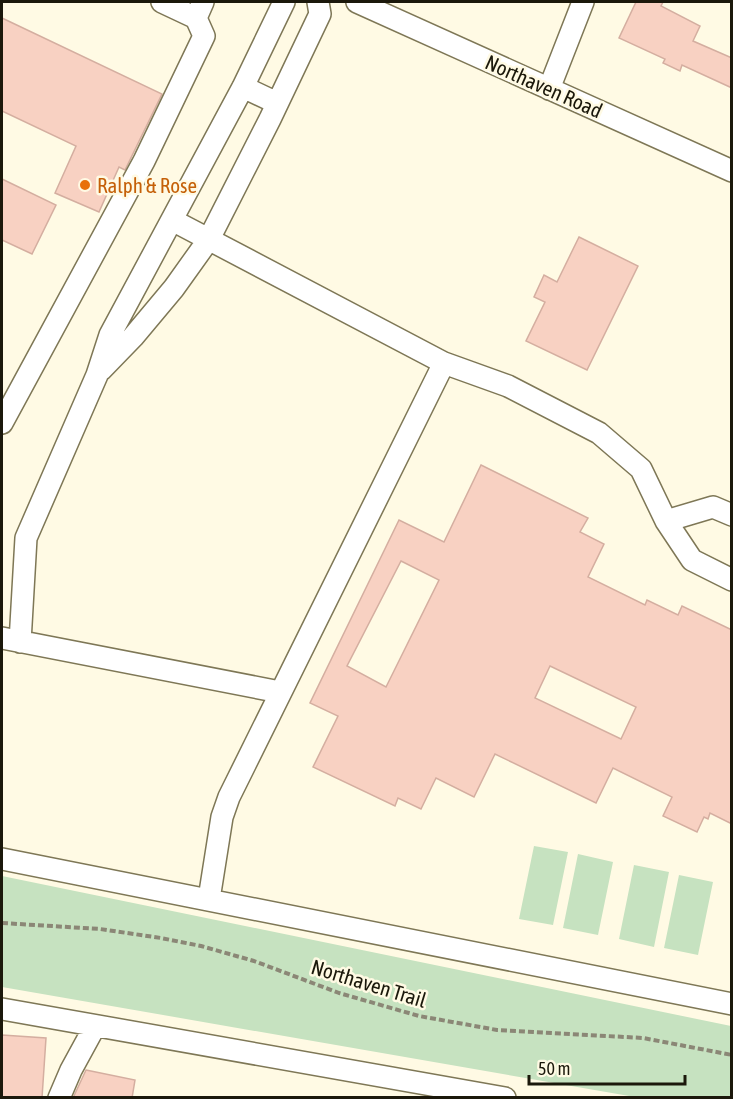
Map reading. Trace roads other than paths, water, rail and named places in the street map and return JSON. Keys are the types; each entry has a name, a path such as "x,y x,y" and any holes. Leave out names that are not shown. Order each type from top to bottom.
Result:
{"street":[{"path":"2,423 144,161 204,36 199,10 162,2"},
{"path":"280,692 11,640 26,538 97,375 110,335 243,87 284,2"},
{"path":"97,375 174,288 209,239 320,14 318,2"},
{"name":"Northaven Road","path":"357,2 732,171"},
{"path":"549,89 583,2"},
{"path":"243,87 277,103"},
{"path":"172,220 444,363 508,386 599,433 641,469 666,521 692,560 732,579"},
{"path":"209,899 222,817 228,797 444,363"},
{"path":"666,521 713,507 732,515"},
{"path":"2,859 732,1004"},
{"path":"2,1009 505,1098"},
{"path":"59,1098 95,1026"}],"place":[{"name":"Ralph & Rose","path":"85,185"}]}
